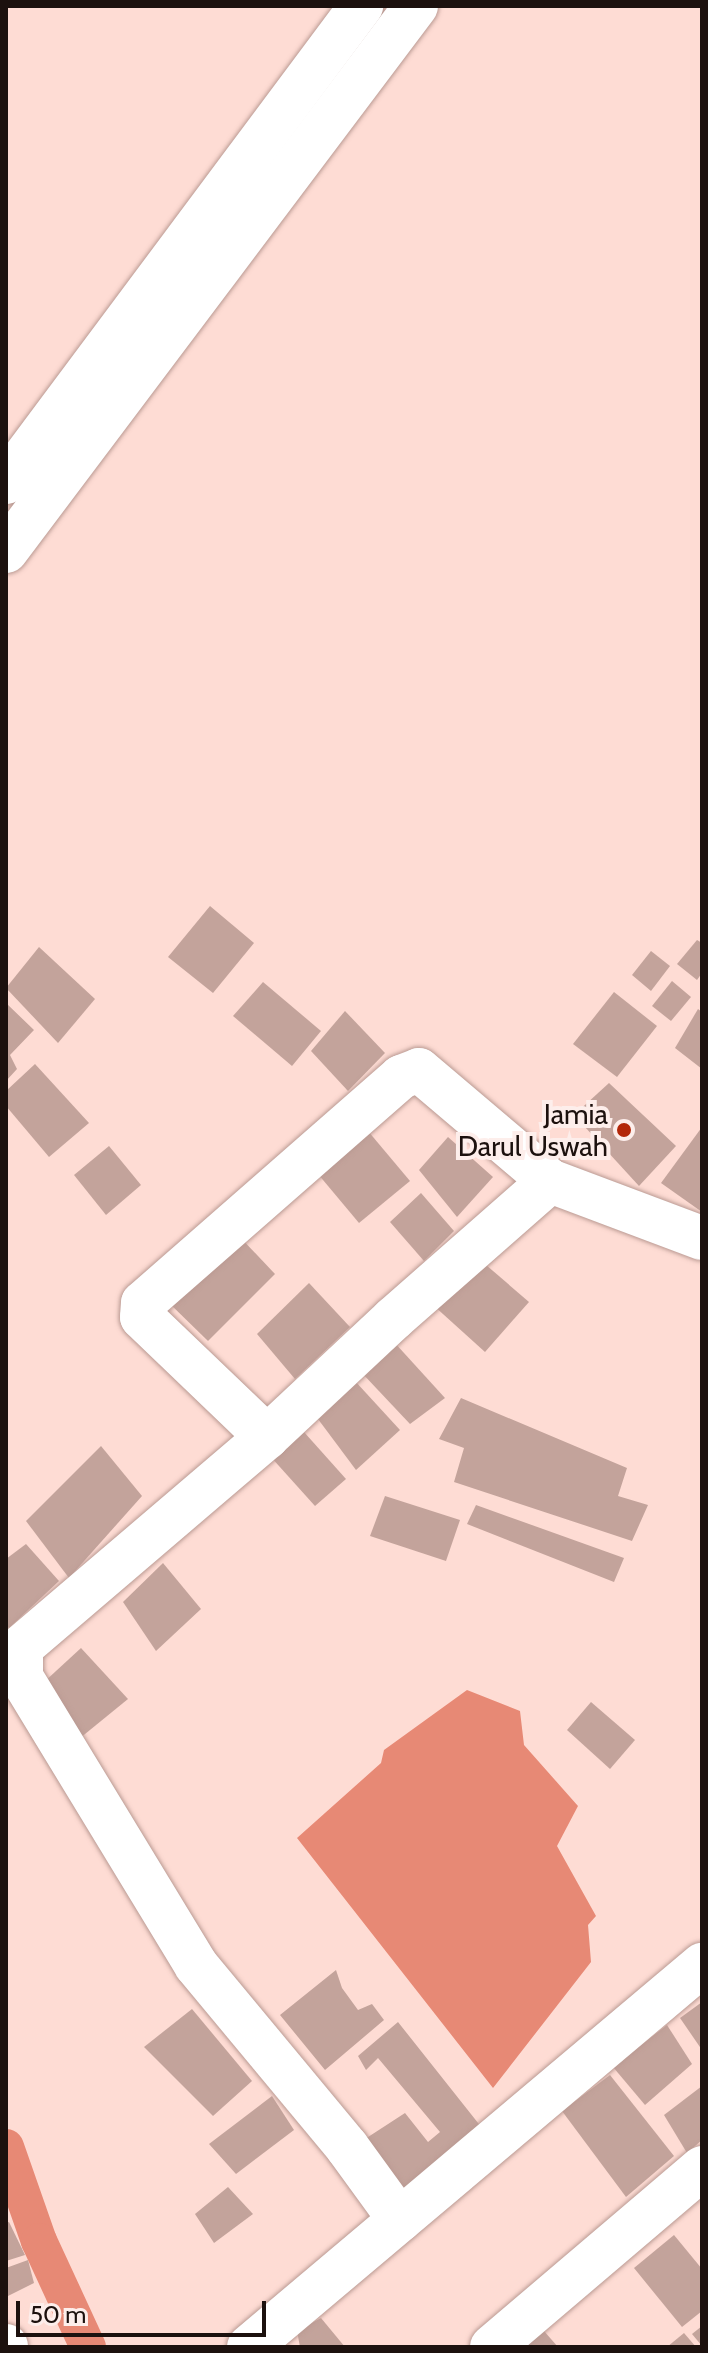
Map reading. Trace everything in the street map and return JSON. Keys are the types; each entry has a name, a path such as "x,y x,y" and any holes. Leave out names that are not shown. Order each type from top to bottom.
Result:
{"street":[{"path":"6,482 361,6"},
{"path":"6,551 416,6"},
{"path":"267,1437 142,1317 143,1303 401,1077 419,1070 550,1181 702,1238"},
{"path":"400,2220 347,2147 196,1965 21,1677 21,1647 267,1437 383,1328 550,1181"},
{"path":"249,2347 702,1965"},
{"path":"492,2347 702,2168"}],"shaded area":[{"path":"467,1690 520,1711 524,1745 578,1806 557,1846 596,1916 588,1925 591,1962 493,2088 297,1838 381,1763 384,1750"}],"building":[{"path":"210,906 254,943 213,993 168,957"},
{"path":"697,940 702,943 702,973 697,980 677,964"},
{"path":"39,947 95,999 58,1043 6,988"},
{"path":"651,951 670,966 651,991 632,975"},
{"path":"672,981 691,997 671,1021 652,1006"},
{"path":"263,982 321,1031 292,1066 233,1016"},
{"path":"614,992 657,1026 617,1077 573,1044"},
{"path":"6,1003 34,1030 10,1055 17,1069 6,1081"},
{"path":"698,1009 702,1012 702,1069 675,1048"},
{"path":"345,1011 385,1053 348,1091 311,1051"},
{"path":"35,1064 89,1123 49,1157 6,1106 6,1091"},
{"name":"Jamia Darul Uswah","path":"609,1083 676,1146 639,1186 574,1115"},
{"path":"702,1127 702,1212 661,1183"},
{"path":"368,1131 410,1181 359,1223 318,1174"},
{"path":"448,1137 493,1177 457,1217 419,1170"},
{"path":"109,1146 141,1185 106,1215 74,1175"},
{"path":"421,1193 454,1231 424,1261 390,1222"},
{"path":"239,1236 275,1274 208,1341 167,1301"},
{"path":"478,1258 529,1302 485,1352 433,1305"},
{"path":"309,1283 350,1327 295,1379 257,1334"},
{"path":"394,1342 445,1398 410,1424 361,1372"},
{"path":"355,1381 400,1430 356,1470 315,1415"},
{"path":"461,1398 627,1468 618,1496 648,1505 632,1541 454,1482 464,1448 439,1439"},
{"path":"304,1432 346,1479 315,1506 270,1456"},
{"path":"101,1446 142,1496 69,1578 26,1521"},
{"path":"385,1496 460,1520 446,1561 370,1536"},
{"path":"476,1505 624,1558 614,1582 467,1524"},
{"path":"26,1544 59,1581 9,1628 6,1624 6,1559"},
{"path":"163,1563 201,1609 156,1651 123,1602"},
{"path":"81,1648 128,1699 74,1743 43,1683"},
{"path":"591,1702 635,1740 610,1769 567,1730"},
{"path":"336,1970 342,1988 358,2010 372,2004 384,2020 325,2070 280,2015"},
{"path":"702,2002 702,2050 680,2018"},
{"path":"192,2009 252,2081 213,2116 144,2047"},
{"path":"398,2022 486,2133 408,2198 365,2139 405,2113 428,2142 440,2132 378,2058 366,2070 358,2056"},
{"path":"667,2025 692,2064 645,2105 613,2067"},
{"path":"610,2075 674,2156 626,2197 562,2111"},
{"path":"702,2086 702,2140 687,2153 664,2115"},
{"path":"272,2096 294,2130 236,2174 209,2144"},
{"path":"228,2187 253,2214 214,2243 195,2214"},
{"path":"9,2222 25,2255 6,2261 6,2223"},
{"path":"674,2235 702,2269 702,2311 682,2327 634,2268"},
{"path":"28,2260 34,2283 6,2297 6,2268"},
{"path":"321,2318 345,2347 300,2347 297,2331"},
{"path":"702,2326 702,2346 692,2334"},
{"path":"544,2331 558,2347 524,2347"},
{"path":"684,2333 696,2347 667,2347"}],"waterway":[{"path":"6,2147 39,2241 88,2347"}],"place":[{"name":"Jamia Darul Uswah","path":"624,1130"}]}
